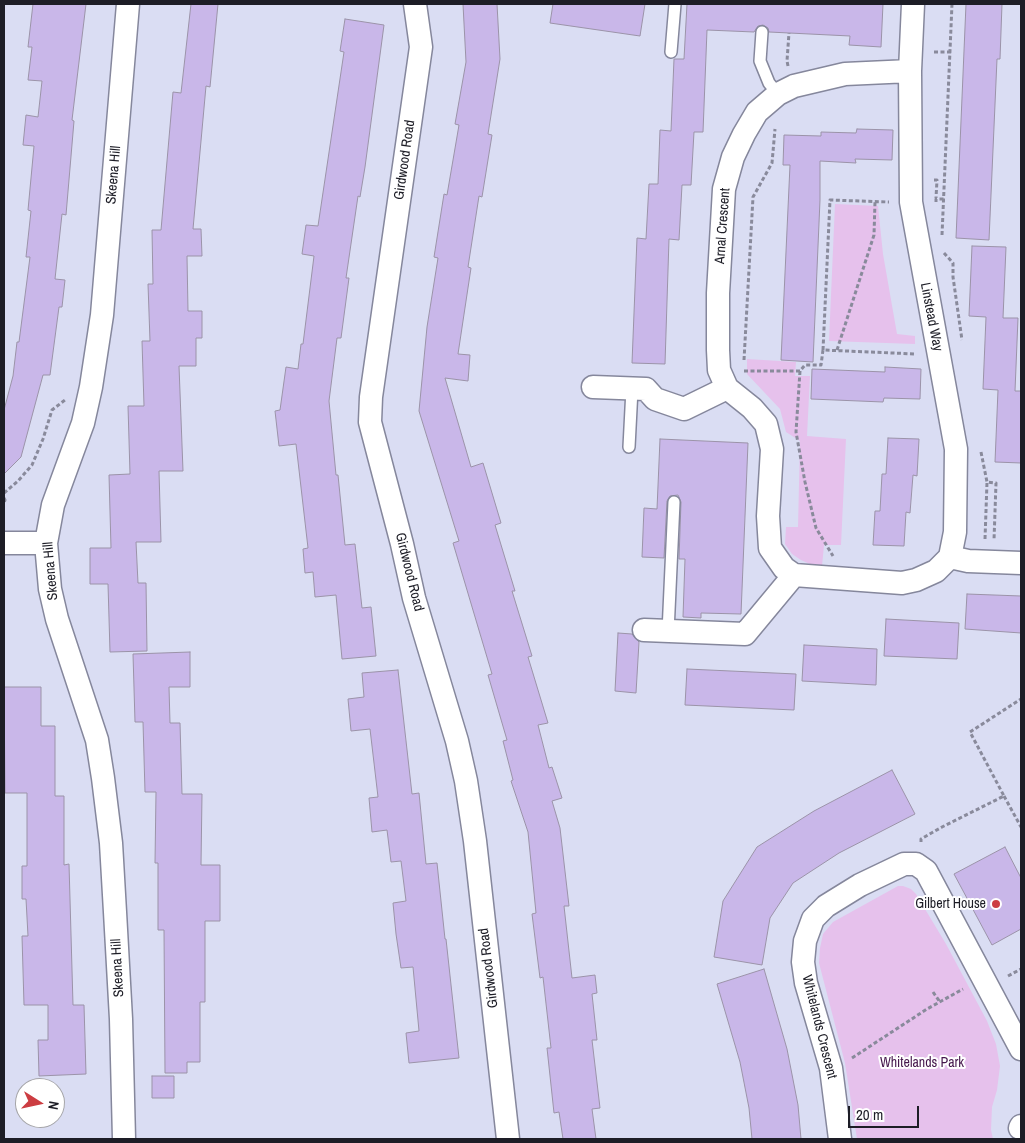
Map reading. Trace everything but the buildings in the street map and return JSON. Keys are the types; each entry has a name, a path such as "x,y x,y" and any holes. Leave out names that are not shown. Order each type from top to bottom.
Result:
{"street":[{"name":"Skeena Hill","path":"124,1139 121,1019 111,843 104,778 96,740 57,619 50,589 46,543 53,505 83,423 102,315 128,4"},
{"name":"Girdwood Road","path":"415,4 421,47 371,397 370,422 414,598 457,741 466,781 475,841 508,1139"},
{"name":"Linstead Way","path":"913,4 910,71 911,202 956,449 955,532 950,557"},
{"name":"Arnal Crescent","path":"723,379 718,292 724,189 733,157 744,134 758,112 786,90 845,74 910,71"},
{"path":"593,386 646,389 655,399 684,409 723,379 766,424 772,450 768,516 770,548 784,568 794,575 902,583 916,580 936,571 950,557 1021,563"},
{"path":"4,543 46,543"},
{"path":"644,630 745,634 794,575"},
{"name":"Whitelands Crescent","path":"840,1139 831,1068 806,983 805,941 812,919 826,906 860,885 904,864 916,864"},
{"path":"916,864 926,871 1021,1049"}],"lane":[{"path":"671,52 675,4"},
{"path":"762,32 760,61 769,83 786,90"},
{"path":"629,447 632,389"},
{"path":"668,632 674,502"}],"path":[{"path":"942,242 952,4"},
{"path":"743,371 752,197 772,164 786,90 790,33"},
{"path":"931,51 951,52"},
{"path":"937,180 937,193"},
{"path":"844,579 830,550 816,528 796,432 800,371 805,365 821,365 830,200 911,202"},
{"path":"837,350 874,236 875,202"},
{"path":"942,251 953,263 953,277 962,342"},
{"path":"823,350 939,356"},
{"path":"723,379 743,371 800,371"},
{"path":"4,493 18,481 32,464 52,410 60,403 72,398 88,400"},
{"path":"980,448 987,482 984,561"},
{"path":"987,482 996,483 994,535"},
{"path":"4,498 4,503"},
{"path":"1021,699 970,732 1021,827"},
{"path":"916,864 921,839 1004,796"},
{"path":"831,1068 844,1063 940,1002 994,973 998,981 1021,969"},
{"path":"934,992 940,1002"}],"green space":[{"path":"835,204 878,206 883,254 897,334 915,336 915,344 829,341"},
{"path":"747,359 796,362 795,376 810,376 807,436 846,439 841,545 824,545 822,566 801,560 792,554 785,544 786,527 798,527 800,441 786,432 780,409 747,374"},
{"name":"Whitelands Park","path":"898,886 911,889 916,894 946,944 987,1021 996,1044 1000,1066 997,1090 992,1107 991,1130 993,1139 857,1139 845,1063 819,963 820,948 823,934 833,922"}],"place":[{"name":"Gilbert House","path":"996,904"}]}
